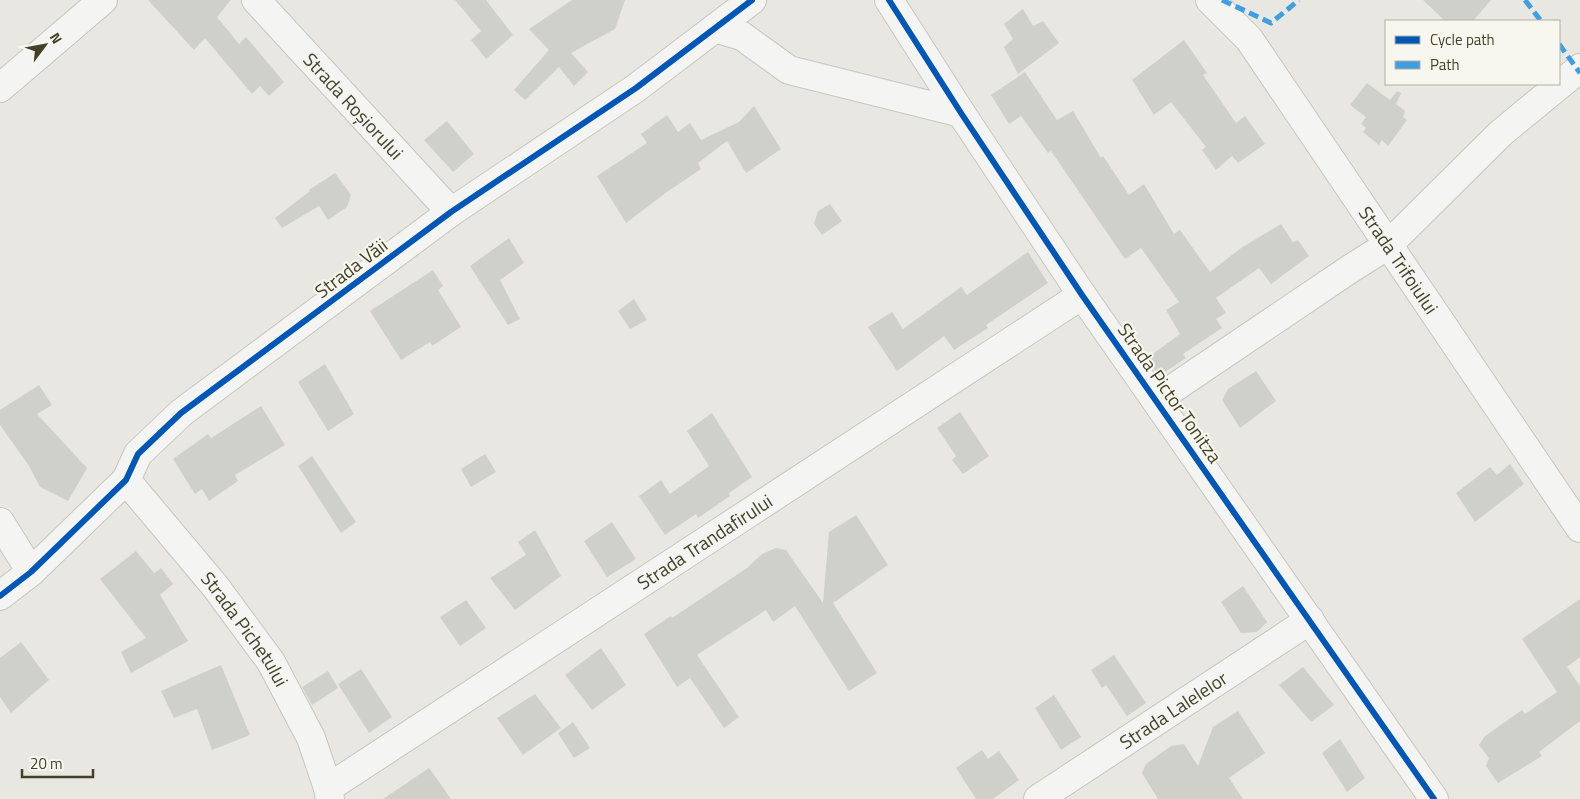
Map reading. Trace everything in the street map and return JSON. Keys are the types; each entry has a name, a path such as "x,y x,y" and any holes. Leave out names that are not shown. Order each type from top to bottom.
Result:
{"street":[{"path":"0,88 103,0"},
{"name":"Strada Roșiorului","path":"256,0 451,212"},
{"name":"Strada Văii","path":"0,596 31,572 126,480 138,454 181,413 451,212 636,88 752,0"},
{"name":"Strada Pictor Tonitza","path":"889,0 961,113 1082,295 1310,620 1432,799"},
{"name":"Strada Trifoiului","path":"1210,0 1248,39 1580,528"},
{"path":"715,28 742,36 789,70 961,113"},
{"path":"1560,84 1580,68"},
{"path":"1156,400 1388,244 1501,133 1559,85"},
{"name":"Strada Trandafirului","path":"329,793 1082,295"},
{"name":"Strada Pichetului","path":"126,480 215,586 271,662 311,738 329,793"},
{"path":"0,522 31,572"},
{"name":"Strada Lalelelor","path":"1038,799 1310,620"}],"building":[{"path":"148,0 231,0 217,17 239,44 246,37 284,82 269,96 260,86 252,94 205,38 194,50"},
{"path":"455,0 486,0 513,35 486,59 471,40 481,31"},
{"path":"572,0 625,0 615,29 571,53 588,72 574,86 559,67 525,100 514,90 549,50 529,29"},
{"path":"1423,0 1491,0 1474,20 1444,20"},
{"path":"1023,9 1033,26 1043,21 1059,43 1018,74 1004,47 1013,39 1004,24"},
{"path":"1184,40 1207,73 1203,75 1236,123 1245,116 1265,144 1238,163 1232,156 1216,170 1202,150 1206,147 1171,102 1154,115 1132,80"},
{"path":"1025,72 1057,120 1073,111 1101,158 1103,156 1129,195 1144,184 1174,234 1180,230 1210,272 1241,248 1281,224 1293,242 1298,240 1309,256 1271,284 1259,268 1216,298 1226,313 1216,319 1222,328 1183,354 1186,358 1159,376 1146,359 1180,334 1166,310 1179,302 1141,248 1125,259 1051,151 1048,153 1021,116 1009,124 991,95"},
{"path":"1367,83 1390,100 1397,91 1401,93 1396,104 1405,111 1403,117 1407,120 1388,146 1382,140 1379,145 1363,132 1366,128 1361,124 1366,117 1350,105"},
{"path":"754,106 781,149 746,173 727,141 698,163 701,169 626,223 597,176 647,143 641,134 667,115 678,132 690,123 701,140 739,122"},
{"path":"447,121 474,154 453,172 424,140"},
{"path":"335,173 351,195 347,207 328,220 319,206 282,228 275,218 309,190"},
{"path":"830,204 842,221 822,235 814,224 818,211"},
{"path":"509,238 524,263 500,280 520,319 508,325 470,266"},
{"path":"1028,252 1048,283 986,325 988,328 954,350 944,336 897,371 868,327 892,312 903,329 961,287 967,295"},
{"path":"433,270 443,286 438,290 461,327 432,346 430,342 401,360 370,311"},
{"path":"634,299 647,320 630,329 618,311"},
{"path":"325,364 354,414 328,431 298,382"},
{"path":"1256,371 1276,401 1240,428 1222,400 1228,389"},
{"path":"39,385 52,405 37,414 87,468 68,501 40,487 29,466 0,425 0,410"},
{"path":"261,406 285,445 235,475 238,481 209,501 202,489 195,494 173,459 208,434 211,438"},
{"path":"960,412 989,456 963,474 952,460 956,456 937,428"},
{"path":"712,413 752,477 729,493 730,496 698,518 696,514 665,535 639,496 661,480 670,494 709,466 687,431"},
{"path":"485,454 496,472 471,487 461,469"},
{"path":"312,456 356,522 341,533 298,466"},
{"path":"1510,464 1524,484 1475,522 1456,493 1490,467 1497,475"},
{"path":"856,515 888,565 833,603 877,673 849,691 795,606 773,622 766,610 697,655 739,717 724,728 690,678 677,687 644,634 671,616 672,618 747,568 762,554 776,548 786,550 823,603 829,532"},
{"path":"612,522 636,559 607,577 584,541"},
{"path":"535,530 561,576 515,610 490,578 526,555 518,542"},
{"path":"136,551 154,573 161,568 173,584 160,595 188,641 131,673 121,652 146,638 100,579"},
{"path":"1243,586 1267,622 1257,632 1241,633 1221,602"},
{"path":"1580,599 1580,657 1567,667 1580,686 1580,721 1539,752 1542,756 1498,783 1486,766 1489,758 1479,745 1485,736 1522,710 1525,714 1557,692 1522,639"},
{"path":"466,600 486,628 460,646 440,617"},
{"path":"21,642 49,680 11,713 0,697 0,658"},
{"path":"601,648 626,685 592,710 565,675"},
{"path":"1114,655 1146,703 1127,716 1106,685 1102,688 1091,670"},
{"path":"221,665 250,735 212,750 197,709 174,718 161,691"},
{"path":"1303,667 1334,705 1311,722 1279,685"},
{"path":"361,669 392,717 369,733 338,684"},
{"path":"328,671 338,688 312,705 302,687"},
{"path":"535,694 561,728 523,755 497,718"},
{"path":"1054,695 1081,737 1061,750 1035,708"},
{"path":"1238,711 1265,753 1229,778 1243,799 1158,799 1142,773 1146,764 1171,746 1184,744 1198,766 1213,727"},
{"path":"573,722 590,748 574,758 558,733"},
{"path":"1340,739 1365,778 1347,792 1322,753"},
{"path":"982,750 988,759 999,751 1019,780 993,799 976,799 956,768"},
{"path":"429,768 451,799 383,799"}],"marked path":[{"path":"1222,0 1271,23 1299,0"},
{"path":"1525,0 1540,20"},
{"path":"1560,45 1580,73"}],"cycle path":[{"path":"0,596 31,572 126,480 138,454 181,413 451,212 636,88 752,0"},
{"path":"889,0 961,113 1082,295 1434,799"}]}
